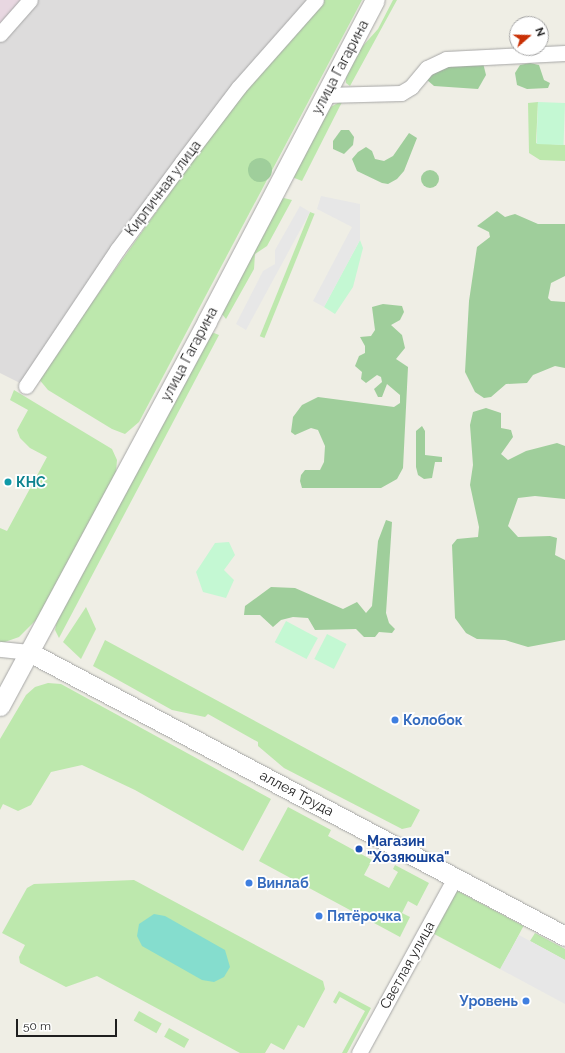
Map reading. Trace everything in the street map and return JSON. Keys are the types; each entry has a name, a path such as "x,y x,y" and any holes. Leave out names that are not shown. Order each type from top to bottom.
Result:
{"street":[{"path":"0,34 30,0"},
{"name":"Кирпичная улица","path":"26,386 117,250 186,156 239,87 316,0"},
{"name":"улица Гагарина","path":"0,706 375,0"},
{"path":"325,95 401,93 412,88 427,68 446,58 565,53"},
{"path":"0,649 29,652"},
{"name":"аллея Труда","path":"29,652 565,936"},
{"name":"Светлая улица","path":"359,1053 455,878"}],"shaded area":[{"path":"0,0 30,0 0,34"},
{"path":"30,0 316,0 271,49 26,386 0,373 0,34"},
{"path":"321,196 360,204 360,240 324,307 313,301 352,227 317,209"},
{"path":"300,206 310,212 246,330 236,324 263,271 275,264 275,250"},
{"path":"154,914 165,916 225,950 230,967 224,977 214,982 202,980 142,946 137,936 139,924"},
{"path":"519,935 565,960 565,1004 500,969"}],"green space":[{"path":"323,0 362,0 139,422 125,434 112,429 48,390 38,378 223,118 268,60"},
{"path":"393,0 397,0 350,86 346,83 346,75 361,48 378,29"},
{"path":"483,63 486,75 478,89 434,86 426,79 430,72 442,66"},
{"path":"530,63 539,65 544,80 550,83 548,88 527,89 517,85 515,73 520,65"},
{"path":"343,100 302,181 292,177 329,108"},
{"path":"538,102 536,143 565,145 565,161 540,160 529,153 528,103"},
{"path":"538,102 565,103 564,145 537,144"},
{"path":"341,130 349,130 354,137 353,145 344,154 333,149 333,141"},
{"path":"409,133 417,138 404,171 397,179 388,184 382,183 357,171 352,159 358,152 366,147 372,151 375,159 384,161 393,156"},
{"path":"260,158 268,162 272,170 268,178 260,182 252,178 248,170 252,162"},
{"path":"430,170 436,173 439,179 436,185 430,188 424,185 421,179 424,173"},
{"path":"282,199 292,200 267,246 255,254 254,269 226,319 222,314 222,309"},
{"path":"497,211 505,217 515,214 538,224 565,224 565,276 551,283 548,298 551,301 565,302 565,368 555,366 533,375 527,383 506,384 491,397 484,398 475,392 465,372 469,301 477,247 490,237 489,232 477,226"},
{"path":"310,212 315,214 264,338 260,336"},
{"path":"360,240 363,248 353,287 335,314 324,307"},
{"path":"383,304 402,306 404,312 400,320 391,325 402,335 405,348 396,359 408,367 403,468 397,479 381,488 302,488 300,481 301,475 305,470 320,470 324,462 325,446 318,430 311,428 295,435 291,432 293,417 302,405 318,397 394,407 400,403 400,395 387,384 382,397 378,397 374,389 382,382 381,377 377,375 366,383 361,379 362,372 355,366 359,356 365,353 365,346 360,337 371,336 375,330 372,307"},
{"path":"214,333 219,335 59,638 55,630 58,615 209,335"},
{"path":"14,390 112,449 117,460 116,472 37,619 19,637 2,643 0,642 0,528 7,531 47,457 30,448 20,438 17,430 28,410 10,400"},
{"path":"486,408 501,413 501,428 511,430 513,437 501,454 508,460 526,451 557,443 565,446 565,499 535,496 518,498 508,526 518,537 550,536 557,538 555,555 565,560 565,640 528,647 505,640 477,639 466,633 455,618 452,545 457,539 478,537 479,527 470,485 473,465 470,425 473,412"},
{"path":"422,426 425,431 425,455 442,457 442,462 435,462 432,478 424,479 418,475 416,467 416,431"},
{"path":"386,520 392,522 386,613 389,623 395,629 392,633 379,632 375,637 364,637 356,629 315,630 308,618 293,617 281,620 273,627 260,615 244,615 245,606 271,587 295,588 343,609 357,602 366,613 372,606 378,541"},
{"path":"229,542 235,555 224,570 234,580 226,598 203,592 196,572 215,543"},
{"path":"86,607 96,629 81,659 63,642"},
{"path":"286,621 318,638 307,659 275,642"},
{"path":"327,634 347,644 334,669 314,659"},
{"path":"105,640 420,810 411,827 402,829 284,768 258,746 258,742 208,714 205,717 172,710 93,666"},
{"path":"48,683 61,684 271,799 243,851 135,790 82,765 51,772 31,805 18,811 3,804 0,810 0,739 26,695 35,687"},
{"path":"288,807 331,830 328,836 372,860 364,875 389,888 398,872 393,869 395,865 429,883 417,906 408,901 402,913 410,917 400,937 259,861"},
{"path":"134,880 323,981 325,989 304,1028 298,1025 284,1050 271,1043 265,1053 240,1053 97,976 66,987 20,963 19,957 25,945 2,933 27,888 34,884"},
{"path":"452,888 524,926 501,969 429,931"},
{"path":"535,933 565,949 565,960 530,941"},
{"path":"339,991 371,1008 347,1053 342,1053 365,1011 340,997 336,1004 333,1002"},
{"path":"139,1011 162,1024 156,1033 134,1021"},
{"path":"169,1028 189,1039 184,1048 164,1037"}],"place":[{"name":"КНС","path":"8,482"},
{"name":"Колобок","path":"395,720"},
{"name":"Магазин \"Хозяюшка\"","path":"359,849"},
{"name":"Винлаб","path":"249,883"},
{"name":"Пятёрочка","path":"319,916"},
{"name":"Уровень","path":"526,1001"}]}
